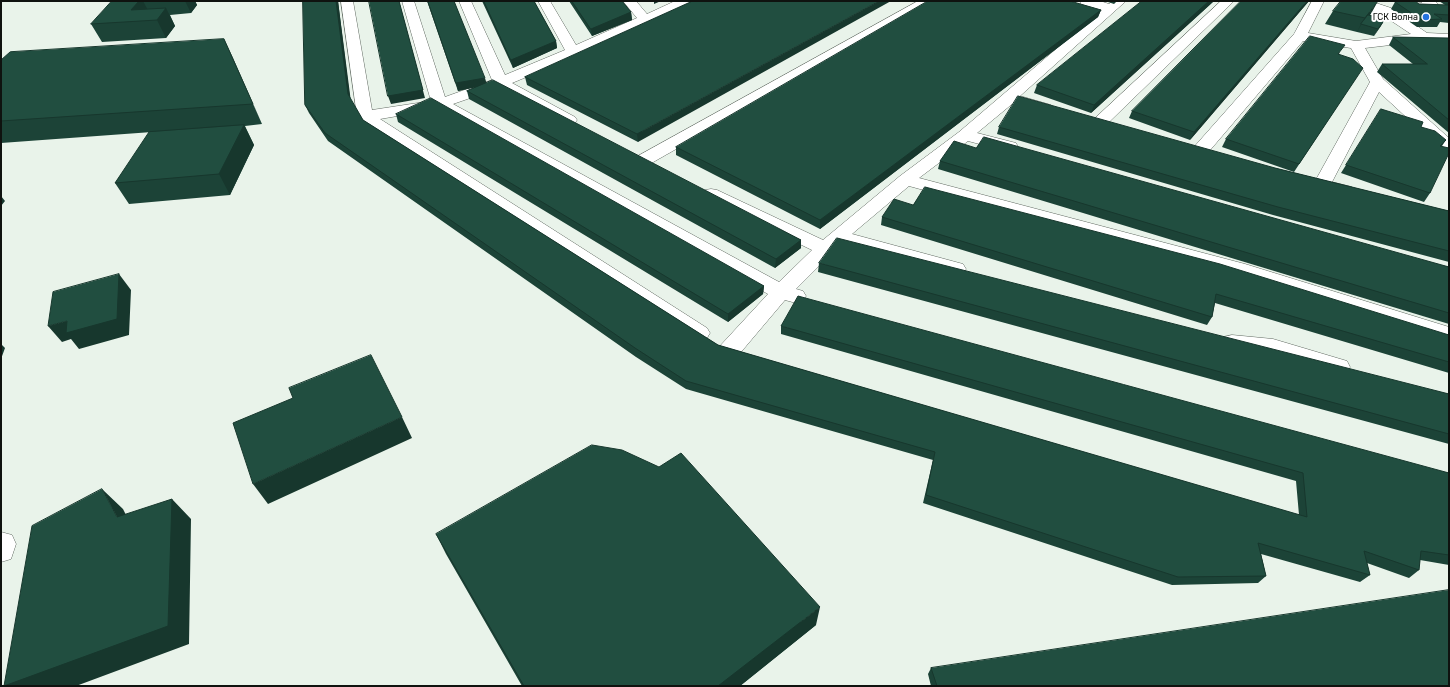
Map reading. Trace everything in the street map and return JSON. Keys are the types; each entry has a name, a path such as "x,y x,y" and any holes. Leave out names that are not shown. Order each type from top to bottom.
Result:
{"lane":[{"path":"347,1 366,116 728,352 751,359"},
{"path":"408,1 439,103 781,292 812,301"},
{"path":"465,1 500,82 581,127"},
{"path":"544,1 573,52"},
{"path":"629,1 644,20"},
{"path":"366,116 439,103 500,82 573,52 686,1"},
{"path":"642,161 927,1"},
{"path":"1086,1 1115,5"},
{"path":"1099,123 1228,1"},
{"path":"1200,151 1300,36 1318,1"},
{"path":"1358,1 1386,11 1424,37"},
{"path":"1380,1 1406,7 1430,4 1449,8"},
{"path":"728,352 781,292 832,242 906,180 1010,98 1115,5"},
{"path":"1300,36 1356,45 1424,37 1448,39"},
{"path":"1356,45 1378,82 1449,147"},
{"path":"1359,194 1314,183 1378,82"},
{"path":"1010,98 1062,113"},
{"path":"965,134 1027,152"},
{"path":"906,180 1238,269 1449,335"},
{"path":"698,188 832,242 974,274"},
{"path":"1216,340 1273,347 1357,372"}],"building":[{"path":"112,1 139,1 131,10 166,8 157,20 91,24"},
{"path":"303,1 336,1 348,94 363,120 718,345 1307,517 1303,473 781,326 798,296 1449,473 1449,555 1421,551 1419,570 1364,551 1370,575 1258,543 1266,576 1178,577 926,495 935,452 686,381 635,348 325,133 305,105"},
{"path":"369,1 399,1 423,90 388,96"},
{"path":"428,1 454,1 485,78 456,83"},
{"path":"484,1 534,1 556,41 511,60"},
{"path":"572,1 622,1 631,12 591,29"},
{"path":"693,1 879,1 637,134 525,77"},
{"path":"928,1 1070,1 1101,10 820,220 676,147"},
{"path":"1142,1 1209,1 1094,105 1037,85"},
{"path":"1241,1 1307,1 1194,132 1132,111"},
{"path":"1341,1 1378,1 1365,18 1333,11"},
{"path":"1415,1 1419,4 1449,5 1449,15 1434,14 1442,19 1422,20 1395,2"},
{"path":"1368,15 1385,19 1378,29 1361,24"},
{"path":"1310,36 1345,45 1338,54 1353,59 1363,68 1299,164 1226,139"},
{"path":"1393,37 1449,39 1449,120 1382,64 1427,64"},
{"path":"224,39 253,104 1,121 1,60 10,52"},
{"path":"493,80 801,240 776,259 467,91"},
{"path":"1018,96 1275,168 1449,211 1449,251 1278,207 999,127"},
{"path":"431,98 764,286 728,314 396,114"},
{"path":"1381,109 1423,122 1421,127 1435,131 1446,140 1440,146 1449,148 1449,153 1430,193 1346,165"},
{"path":"244,125 219,174 115,183 149,132"},
{"path":"984,137 1449,267 1449,313 940,161 954,141 976,148"},
{"path":"925,187 1220,264 1449,335 1449,362 1216,294 1212,317 882,217 894,199 913,205"},
{"path":"837,238 1449,394 1449,434 819,263"},
{"path":"119,274 117,319 66,333 67,321 48,326 53,292"},
{"path":"371,355 402,417 253,484 233,423 293,398 289,388"},
{"path":"592,445 622,450 659,467 681,453 820,607 718,686 524,686 436,534"},
{"path":"102,489 117,517 172,499 168,626 4,686 32,526"},
{"path":"1449,590 1449,686 937,686 931,668"}],"place":[{"name":"ГСК Волна","path":"1426,17"}]}
